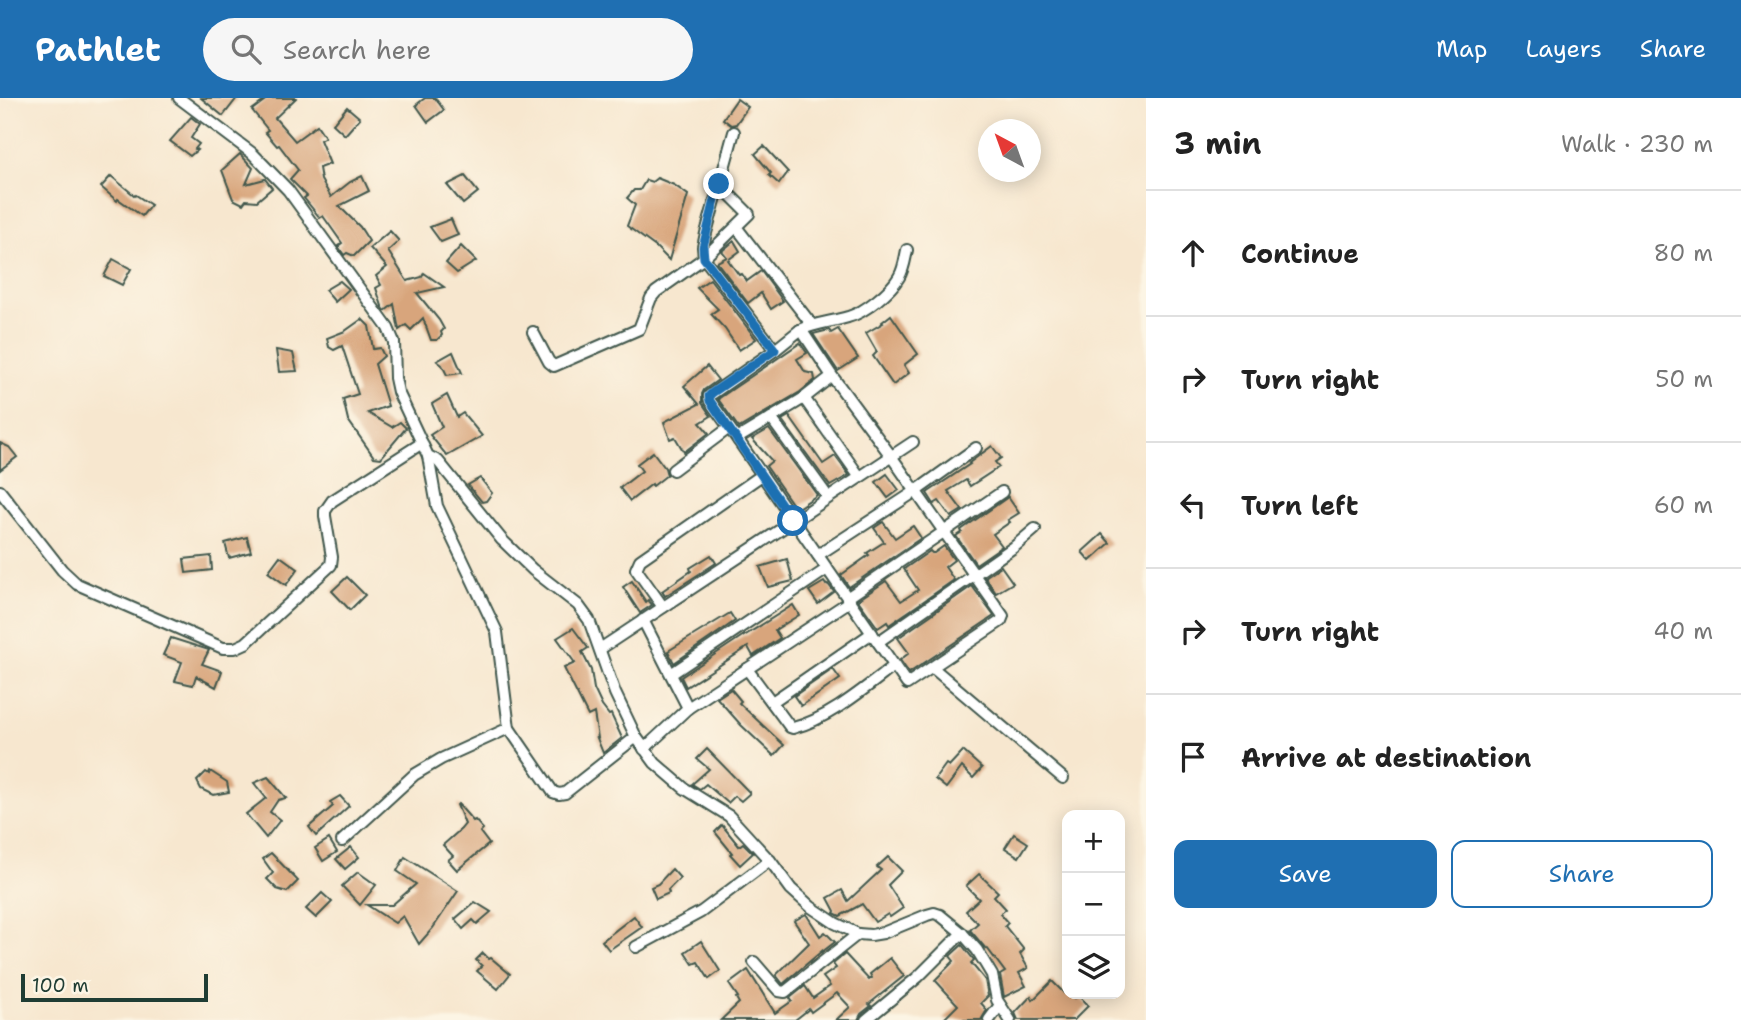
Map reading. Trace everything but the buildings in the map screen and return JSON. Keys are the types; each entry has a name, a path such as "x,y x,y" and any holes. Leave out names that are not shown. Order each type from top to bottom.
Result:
{"street":[{"path":"179,98 252,153 288,190 388,328 394,342 398,391 428,456 437,506 497,632 509,727 553,792 565,793 636,737"},
{"path":"734,132 703,247 704,258 775,350"},
{"path":"533,332 551,365 558,366 639,329 656,292 704,258 749,214 719,184"},
{"path":"737,228 812,325"},
{"path":"800,330 1003,616 1001,621 907,684 709,396 800,330 865,310 901,274 907,250"},
{"path":"738,440 804,398 832,376"},
{"path":"804,398 859,476"},
{"path":"771,418 828,497"},
{"path":"673,470 729,428"},
{"path":"600,649 913,442"},
{"path":"0,491 62,570 77,584 223,648 235,648 246,643 331,565 332,557 324,516 332,501 422,443"},
{"path":"817,555 916,491 976,447"},
{"path":"428,456 438,461 502,540 533,570 578,605 589,620 615,693 636,737 655,763 684,788 729,816 770,860 791,889 835,923 858,934 871,935 934,913 940,915 962,933 985,961 992,975 997,1000 1010,1020"},
{"path":"663,607 636,569 640,560 762,475"},
{"path":"644,749 688,708 1002,492"},
{"path":"772,702 974,574 1035,529"},
{"path":"671,674 827,569"},
{"path":"643,620 688,708"},
{"path":"747,669 790,727 796,728 851,698 894,666"},
{"path":"933,668 1063,778"},
{"path":"342,841 414,775 441,759 509,727"},
{"path":"636,947 701,912 770,860"},
{"path":"866,1020 918,977 962,933"},
{"path":"754,962 779,990 785,992 858,934"},
{"path":"989,1020 1000,1005"}],"route":[{"path":"719,184 703,247 704,258 775,350 712,393 709,396 710,401 793,521"}]}
